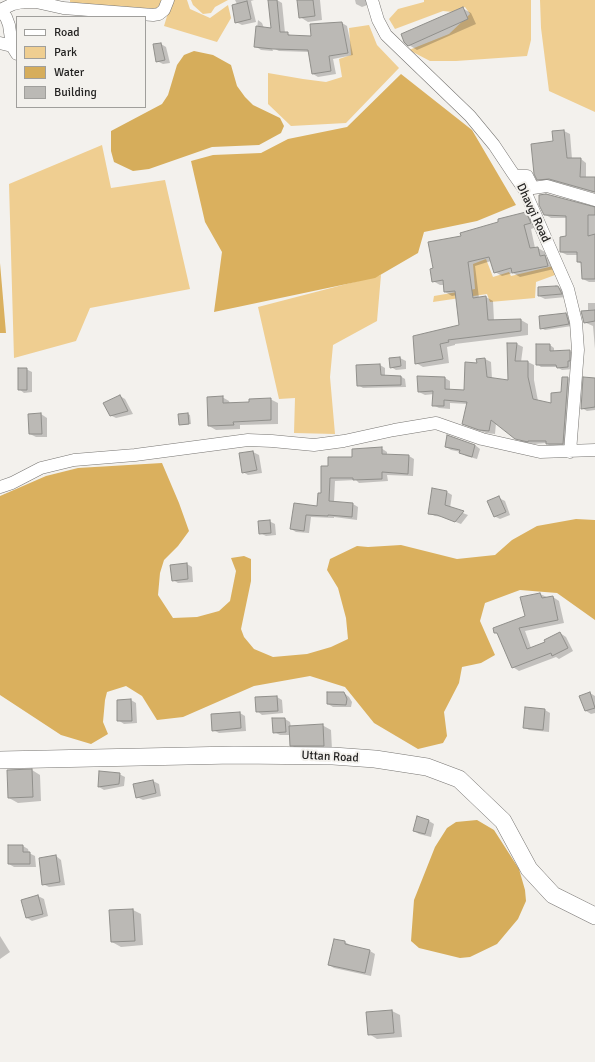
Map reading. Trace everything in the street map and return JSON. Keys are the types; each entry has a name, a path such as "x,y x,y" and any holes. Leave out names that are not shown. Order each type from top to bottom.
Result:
{"main road":[{"name":"Uttan Road","path":"0,760 234,755 333,756 375,759 427,767 459,779 504,821 529,869 553,895 595,916"}],"street":[{"path":"10,48 6,17 0,10 18,3 36,2 64,8 153,15 159,14 164,10 168,0"},
{"name":"Dhavgi Road","path":"372,0 378,20 386,34 470,116 494,145 524,189 568,289 576,322 578,350 570,452"},
{"path":"515,176 527,176 533,188 547,186 595,200"},
{"path":"0,487 12,483 41,468 74,460 136,455 248,440 314,445 344,441 436,423 482,439 540,452 595,450"}],"green space":[{"path":"70,0 162,0 158,9 70,3"},
{"path":"172,0 187,0 190,9 210,18 228,5 231,18 217,42 164,26"},
{"path":"191,0 228,0 215,7 211,13 203,14 193,5"},
{"path":"424,0 531,0 531,40 527,56 456,61 430,61 409,50 449,34 470,14 465,7 453,12 443,11 395,29 389,19 398,9 424,2"},
{"path":"540,0 595,0 595,112 549,91 541,28"},
{"path":"369,25 377,45 399,68 346,123 291,126 268,104 268,73 326,82 342,77 339,59 351,55 349,28"},
{"path":"102,145 111,188 165,180 190,289 90,308 76,341 14,358 9,184"},
{"path":"486,259 493,277 509,272 511,276 553,266 555,275 536,282 535,298 490,302 487,294 433,302 434,296 475,289 473,264"},
{"path":"381,275 377,321 333,345 330,377 335,434 294,433 295,398 279,399 258,307"}],"shaded area":[{"path":"401,74 472,130 516,205 477,221 424,232 418,253 375,278 214,312 222,252 205,222 191,161 213,155 261,153 288,139 347,127"},
{"path":"0,263 6,333 0,333"},
{"path":"162,463 189,531 178,546 164,560 160,573 158,595 173,618 197,617 219,611 230,601 236,571 231,558 244,556 251,559 251,581 241,629 244,637 254,649 273,657 307,654 331,647 348,639 346,618 338,588 327,570 330,559 357,546 368,547 401,545 457,559 495,555 512,540 537,526 576,519 595,520 595,620 557,593 520,590 485,603 480,621 495,655 481,663 462,667 459,683 444,712 447,736 443,743 418,749 374,723 345,687 310,676 254,686 183,717 157,720 142,696 126,686 107,692 103,722 108,734 91,744 61,735 0,695 0,496 46,476 78,468"}],"water":[{"path":"194,51 213,55 231,65 237,86 245,97 253,105 280,118 284,126 281,133 259,145 212,147 149,169 133,171 114,162 111,151 111,131 162,104 168,95 177,65 184,55"},
{"path":"477,820 494,830 519,869 525,890 526,901 518,919 497,944 470,957 460,958 419,948 411,941 414,900 435,847 447,828 456,822"}],"building":[{"path":"268,0 277,0 280,32 288,32 288,35 311,36 310,24 342,22 348,53 329,56 331,71 312,74 308,50 254,47 256,26 271,28"},
{"path":"297,0 313,0 315,16 299,18"},
{"path":"247,1 251,19 235,23 232,5"},
{"path":"463,7 468,19 408,46 404,42 401,34"},
{"path":"161,43 165,60 156,62 153,44"},
{"path":"564,130 567,158 581,158 580,177 595,177 595,192 549,179 537,180 534,174 531,144 553,141 552,131"},
{"path":"546,194 595,207 595,215 588,215 588,236 595,234 595,279 582,279 581,262 577,262 577,252 560,252 560,237 566,236 566,216 544,215 539,205 539,195"},
{"path":"526,212 531,223 524,225 530,248 538,247 540,256 545,255 548,266 512,273 511,268 494,273 489,257 468,262 473,298 486,296 488,320 521,319 521,331 448,340 449,342 440,344 443,359 415,364 413,336 459,325 455,291 444,292 443,280 432,282 430,269 433,268 428,242 461,236 460,233 498,222 498,219"},
{"path":"558,286 562,294 538,296 538,287"},
{"path":"595,310 595,321 584,323 581,311"},
{"path":"566,313 569,324 540,329 539,316"},
{"path":"507,343 517,343 515,361 528,361 528,377 533,399 551,403 551,393 561,392 562,377 568,377 563,444 546,444 546,441 528,442 515,439 491,420 489,431 479,430 462,424 467,402 444,400 444,406 432,406 433,391 418,392 417,376 445,377 445,389 464,390 465,362 477,363 476,359 485,358 487,377 508,380"},
{"path":"536,344 550,344 550,351 570,350 570,361 568,361 568,367 557,368 556,365 536,365"},
{"path":"400,357 401,366 390,368 389,358"},
{"path":"380,364 381,375 401,376 401,385 357,386 356,365"},
{"path":"18,368 27,368 27,390 18,390"},
{"path":"583,377 595,378 595,407 581,409"},
{"path":"120,395 128,411 110,416 103,403"},
{"path":"223,396 223,403 249,402 249,399 271,398 271,420 233,422 234,425 208,426 207,397"},
{"path":"41,413 42,434 29,434 28,414"},
{"path":"188,413 189,424 179,425 178,414"},
{"path":"447,435 475,445 472,457 459,453 460,450 445,447"},
{"path":"382,447 382,454 409,455 408,474 382,472 382,479 353,480 353,478 330,478 329,501 353,503 352,517 306,515 304,531 290,529 294,503 317,506 318,493 321,493 321,466 328,466 328,457 352,457 352,449"},
{"path":"253,451 257,470 242,473 239,453"},
{"path":"432,488 447,491 445,505 464,511 455,522 437,515 428,514"},
{"path":"499,496 506,512 494,517 487,501"},
{"path":"270,520 271,533 259,534 258,521"},
{"path":"187,563 188,579 172,581 170,565"},
{"path":"540,593 542,598 553,596 558,620 519,628 527,649 545,642 544,640 560,632 568,648 552,656 551,653 512,668 497,633 494,633 493,628 525,616 520,597"},
{"path":"327,692 344,692 347,699 346,705 327,704"},
{"path":"590,692 595,708 585,711 579,696"},
{"path":"277,696 278,711 256,712 255,697"},
{"path":"131,699 132,721 117,721 117,700"},
{"path":"525,707 545,709 543,730 523,728"},
{"path":"240,712 241,728 212,731 211,714"},
{"path":"272,718 285,718 286,732 273,733"},
{"path":"323,724 324,746 290,746 289,726"},
{"path":"32,769 33,797 8,798 7,770"},
{"path":"99,771 120,773 119,784 98,787"},
{"path":"153,780 156,793 136,798 133,784"},
{"path":"417,816 429,820 425,834 413,831"},
{"path":"8,845 23,845 23,852 30,852 30,864 8,864"},
{"path":"56,855 60,882 42,885 39,858"},
{"path":"38,895 43,914 26,918 21,900"},
{"path":"133,909 135,941 111,942 109,910"},
{"path":"334,939 345,941 345,944 370,950 365,973 328,965"},
{"path":"392,1010 394,1033 368,1035 366,1012"}]}
